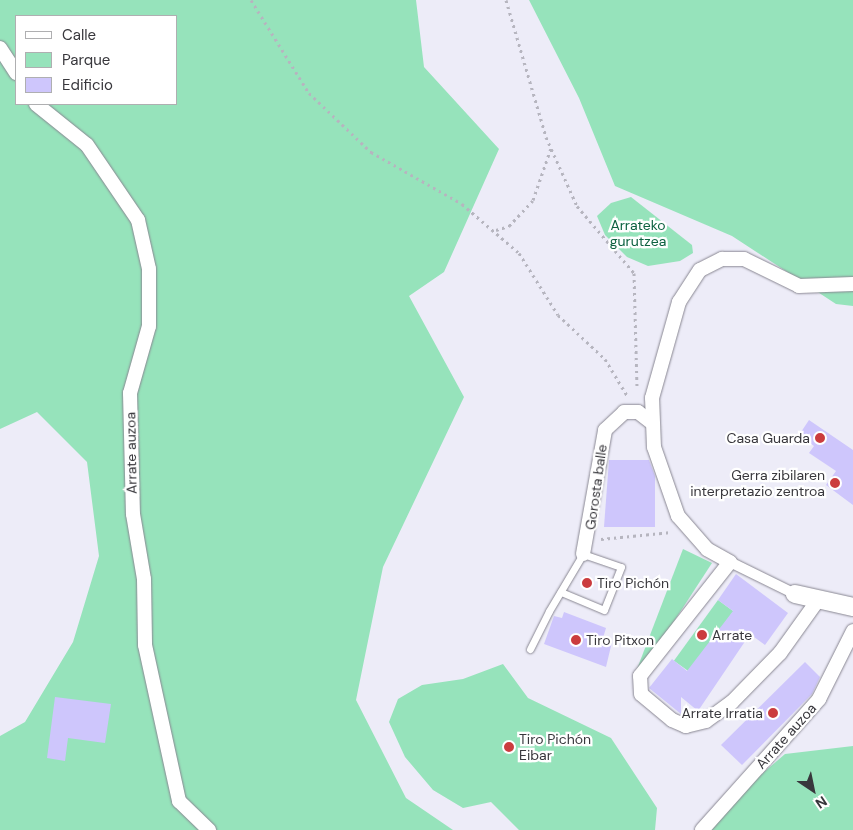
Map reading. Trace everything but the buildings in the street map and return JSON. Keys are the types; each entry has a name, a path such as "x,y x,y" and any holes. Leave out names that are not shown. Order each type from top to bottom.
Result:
{"street":[{"path":"0,48 15,72"},
{"name":"Arrate auzoa","path":"37,105 87,145 138,220 149,269 149,326 130,393 132,514 144,579 145,645 179,801 209,830"},
{"path":"853,284 799,286 744,259 722,259 700,270 679,302 652,398 651,422 668,497 690,530 708,549 795,594 853,607"},
{"name":"Gorosta balle","path":"583,554 588,540 605,430 624,412 638,412"},
{"path":"638,412 651,422"},
{"path":"730,562 640,676 641,694 672,720 686,726 706,721 732,702 780,653 818,600"},
{"name":"Arrate auzoa","path":"702,830 818,699 853,631"}],"lane":[{"path":"530,649 561,592 583,554 621,567 604,610 561,592"}],"path":[{"path":"251,0 309,93 371,152 462,204 495,230 519,253 558,315 605,359 638,412"},
{"path":"506,0 521,63 551,148 577,206 634,273 637,389 651,422"},
{"path":"495,230 509,226 533,200 551,148"},
{"path":"588,540 690,530"}],"green space":[{"path":"0,0 416,0 424,67 499,149 444,272 409,296 464,397 383,567 356,700 406,798 453,830 0,830 0,736 25,722 73,642 99,556 87,462 37,412 0,429"},
{"path":"529,0 853,0 853,306 836,304 732,236 615,186 579,98"},
{"name":"Arrateko gurutzea","path":"631,197 692,245 693,253 680,261 648,266 627,257 605,235 597,216 611,203"},
{"name":"Arrate","path":"683,549 712,563 641,672 637,669"},
{"name":"Arrate","path":"718,600 733,611 689,672 674,661"},
{"name":"Tiro Pichón Eibar","path":"503,664 528,698 611,738 657,808 655,830 519,830 491,802 463,808 433,790 405,757 389,722 398,699 422,685 463,679"},
{"path":"853,746 853,830 697,830 785,754"}],"place":[{"name":"Casa Guarda","path":"820,438"},
{"name":"Gerra zibilaren interpretazio zentroa","path":"835,483"},
{"name":"Tiro Pichón","path":"587,583"},
{"name":"Arrate","path":"702,635"},
{"name":"Tiro Pitxon","path":"576,640"},
{"name":"Arrate Irratia","path":"773,713"},
{"name":"Tiro Pichón Eibar","path":"509,747"}]}
